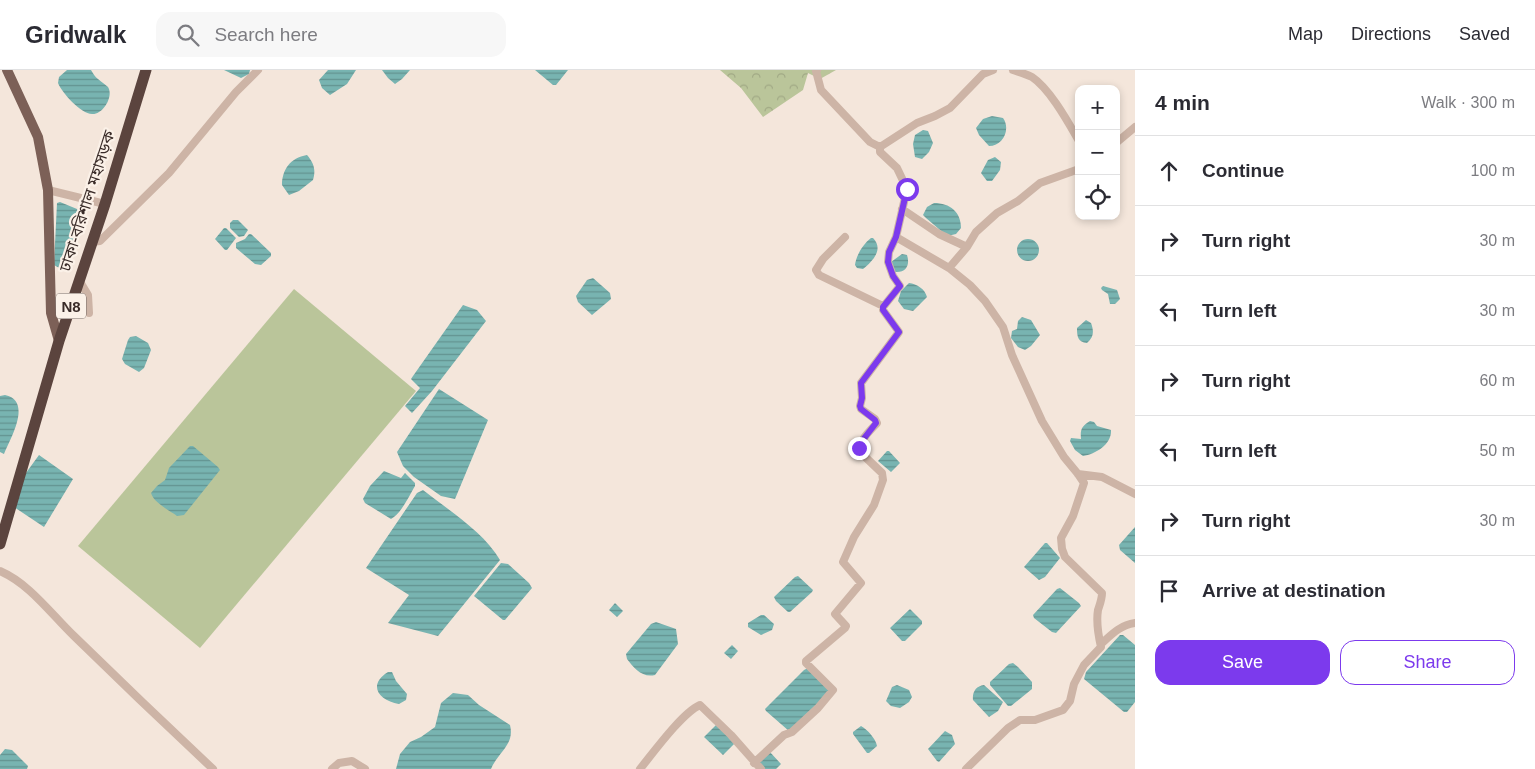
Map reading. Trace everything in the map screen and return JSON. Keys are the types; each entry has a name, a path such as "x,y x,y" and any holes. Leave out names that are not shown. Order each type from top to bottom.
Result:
{"highway":[{"name":"ঢাকা-বরিশাল মহাসড়ক","path":"1,539 59,341 105,204 146,70"}],"main road":[{"path":"6,70 38,137 48,190 51,313 59,341"}],"street":[{"path":"92,242 100,241 169,173 224,105 258,70"},
{"path":"815,70 821,90 870,142 880,147"},
{"path":"880,147 917,123 950,108 983,74 993,70"},
{"path":"1013,70 1032,77 1050,95 1075,134"},
{"path":"1120,140 1135,127"},
{"path":"880,147 880,152 897,168 907,189 896,237 889,252 888,262 893,276 900,286 883,306"},
{"path":"949,268 967,247 976,232 997,213 1018,201 1040,183 1075,170"},
{"path":"48,190 105,204"},
{"path":"902,209 938,234 967,247"},
{"path":"845,237 816,270 819,275 883,306"},
{"path":"896,237 949,268 970,285 985,301 1003,327 1034,406 1064,457 1084,483 1073,516 1062,538 1062,549 1065,557 1102,593 1102,602 1098,610 1097,629 1101,644"},
{"path":"79,280 88,294 89,313"},
{"path":"754,763 784,735 792,732 818,708 833,690 806,661 846,628 835,614 861,583 843,562 854,538 874,505 883,480 882,473 860,452 859,448 876,423 875,420 861,409 861,383 899,332 883,310 883,306"},
{"path":"1078,474 1102,477 1135,494"},
{"path":"0,571 14,577 213,769"},
{"path":"966,769 1008,728 1020,720 1035,720 1063,710 1070,701 1074,684 1084,665 1101,647 1101,644 1119,628 1135,623"},
{"path":"640,769 669,733 693,709 700,705 731,735 760,769"},
{"path":"332,769 339,763 352,761 365,769"}],"green space":[{"path":"720,70 836,70 820,79 808,73 803,90 763,117 741,88"},
{"path":"294,289 416,391 200,648 78,546"}],"water":[{"path":"67,70 91,70 108,87 110,95 100,111 92,114 83,111 63,92 58,83 59,77"},
{"path":"224,70 250,70 249,74 241,78"},
{"path":"328,70 356,70 347,84 330,95 322,88 319,80"},
{"path":"382,70 410,70 395,84"},
{"path":"535,70 568,70 556,85 553,85"},
{"path":"992,116 1003,118 1006,132 1002,140 989,146 979,135 976,128 983,119"},
{"path":"923,130 928,131 933,143 929,152 922,159 915,157 913,144 915,135"},
{"path":"307,155 314,167 313,180 299,191 289,195 282,185 285,170 296,159"},
{"path":"995,157 1001,162 1000,170 992,181 987,181 981,173 988,160"},
{"path":"60,202 77,209 79,213 70,265 67,268 61,269 54,265 57,203"},
{"path":"934,203 950,207 957,213 961,228 956,234 947,236 923,215 927,207"},
{"path":"233,220 238,220 248,230 244,236 239,237 230,228 230,223"},
{"path":"224,228 236,238 227,250 215,239"},
{"path":"249,234 271,253 271,256 261,265 255,264 236,248 236,243 245,239"},
{"path":"871,238 876,242 876,255 863,269 857,268 855,265 858,254 865,243"},
{"path":"1028,239 1038,246 1039,250 1032,260 1028,261 1018,254 1017,250 1024,240"},
{"path":"902,254 907,255 908,265 902,271 895,272 891,262"},
{"path":"593,278 610,293 611,299 592,315 578,302 576,296 587,280"},
{"path":"909,283 920,287 927,297 913,311 904,309 898,301 901,291"},
{"path":"1103,286 1117,290 1120,299 1115,304 1110,304 1108,294 1101,288"},
{"path":"463,305 477,310 486,321 432,391 412,413 405,406 420,388 411,379"},
{"path":"1022,317 1031,320 1040,335 1025,350 1018,347 1011,338 1012,331 1017,329 1018,321"},
{"path":"1086,320 1091,323 1093,331 1087,343 1080,340 1077,331 1077,328"},
{"path":"136,336 148,343 151,350 144,368 139,372 125,364 122,359 128,340 130,337"},
{"path":"439,389 488,420 455,499 441,496 414,477 403,466 397,452"},
{"path":"5,395 13,399 18,405 19,412 4,454 0,452 0,396"},
{"path":"1090,421 1094,422 1097,426 1111,430 1111,435 1102,448 1083,456 1075,450 1070,441 1071,438 1081,439 1082,428"},
{"path":"190,446 193,446 220,470 184,515 177,516 158,503 151,493 165,480 169,468"},
{"path":"887,451 900,463 891,472 878,461"},
{"path":"39,455 73,479 44,527 14,507 15,488"},
{"path":"384,471 401,478 405,473 415,483 398,513 391,519 365,503 363,499 370,486"},
{"path":"423,490 485,540 500,560 438,636 388,623 409,595 366,568 417,493"},
{"path":"1135,527 1135,563 1120,550 1119,545"},
{"path":"1045,543 1060,558 1045,577 1039,580 1024,567"},
{"path":"501,563 508,564 532,588 505,620 474,596"},
{"path":"798,576 813,590 788,612 774,597"},
{"path":"1060,588 1081,606 1056,633 1034,618 1033,615"},
{"path":"615,603 623,611 617,617 609,610"},
{"path":"910,609 922,621 922,624 905,641 902,641 890,628"},
{"path":"764,615 774,624 772,630 761,635 748,627 748,623"},
{"path":"656,622 676,629 678,644 655,675 650,676 642,674 632,666 626,654 651,624"},
{"path":"1120,635 1123,635 1135,645 1135,702 1127,712 1124,712 1084,679 1086,672"},
{"path":"732,645 738,651 731,659 724,653"},
{"path":"1013,663 1032,682 1032,689 1011,706 1008,706 990,685 990,682 1009,664"},
{"path":"808,668 830,691 789,731 765,709"},
{"path":"388,672 392,672 396,681 407,694 406,700 399,704 386,700 378,692 378,682"},
{"path":"897,685 909,690 912,697 909,702 900,708 891,706 886,701 892,687"},
{"path":"984,685 1003,702 998,711 989,717 973,700 975,690"},
{"path":"453,693 468,695 479,705 510,725 511,732 508,743 491,769 396,769 400,754 410,742 435,727 441,703"},
{"path":"717,724 735,743 723,755 704,737"},
{"path":"861,726 871,734 877,746 869,753 867,753 853,734"},
{"path":"945,731 952,735 955,744 939,762 928,749"},
{"path":"5,749 12,750 28,766 27,769 0,769 0,755"},
{"path":"769,751 781,764 776,769 765,769 758,762"}],"route":[{"path":"859,448 876,423 875,420 861,409 861,383 899,332 898,328 883,310 883,307 900,286 893,276 888,262 889,252 896,237 907,189"}]}
